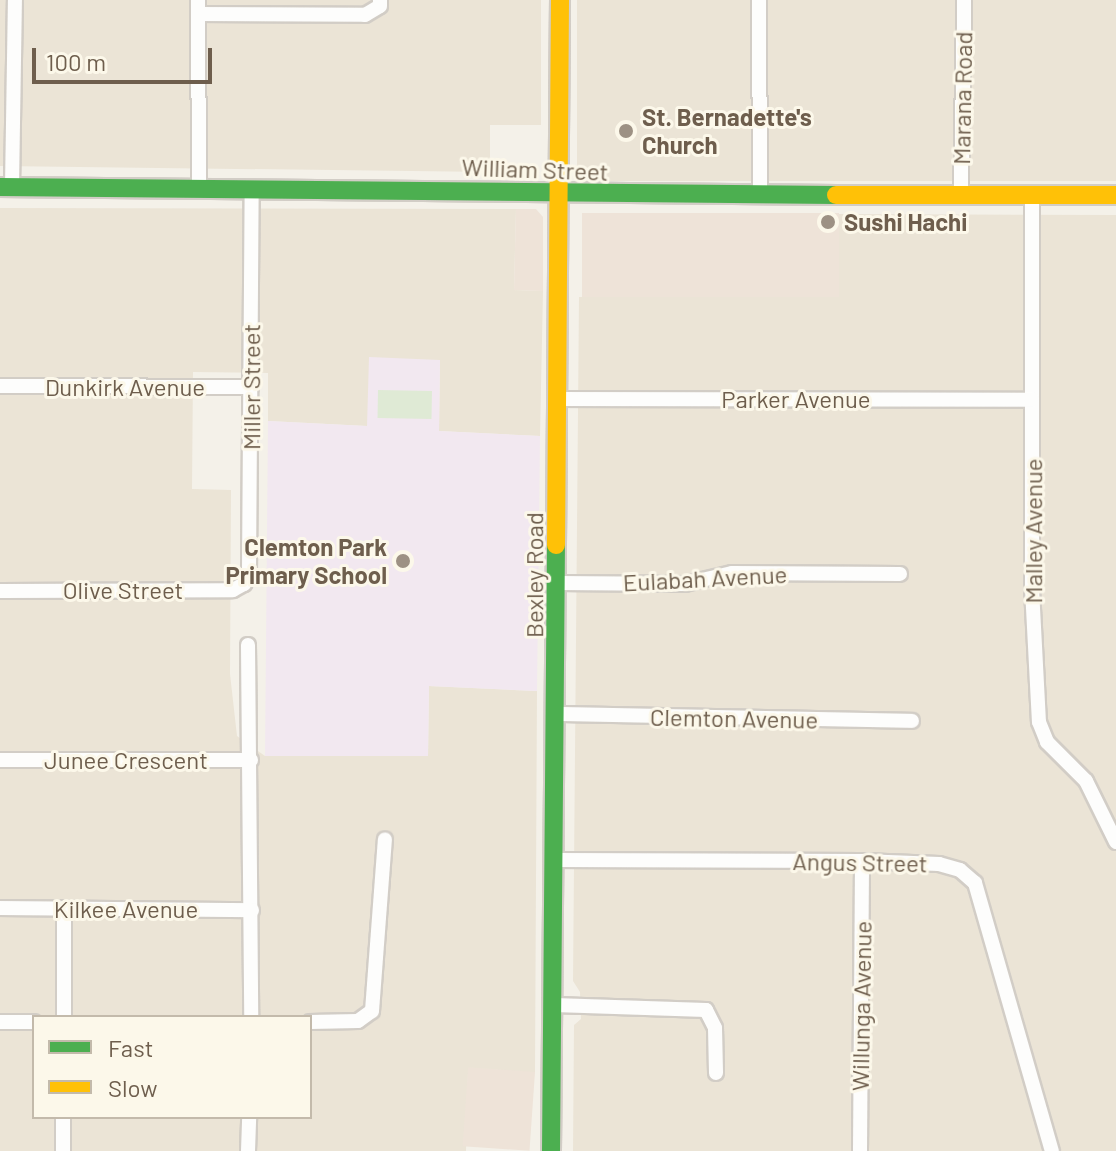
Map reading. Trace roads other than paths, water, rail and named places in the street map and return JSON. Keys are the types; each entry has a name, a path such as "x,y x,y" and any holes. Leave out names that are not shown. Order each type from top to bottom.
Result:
{"main road":[{"name":"Bexley Road","path":"551,1151 558,583 560,0"},
{"name":"William Street","path":"6,187 760,196 1116,195"}],"street":[{"path":"6,187 15,0"},
{"path":"199,189 198,7 365,15 380,6 380,0"},
{"path":"759,0 760,196"},
{"name":"Marana Road","path":"961,196 964,0"},
{"name":"Miller Street","path":"244,584 251,387 252,189"},
{"name":"Malley Avenue","path":"1032,196 1032,589 1039,722 1047,742 1086,781 1116,842"},
{"name":"Dunkirk Avenue","path":"0,386 251,387"},
{"name":"Parker Avenue","path":"559,399 1032,400"},
{"name":"Eulabah Avenue","path":"558,583 685,584 732,573 900,574"},
{"name":"Olive Street","path":"0,591 233,590 244,584"},
{"path":"248,645 245,689 251,760 251,1015"},
{"name":"Clemton Avenue","path":"556,714 912,721"},
{"name":"Junee Crescent","path":"0,760 251,760"},
{"path":"312,1022 358,1021 372,1011 385,839"},
{"name":"Angus Street","path":"555,860 939,864 975,883 1052,1151"},
{"name":"Willunga Avenue","path":"860,1151 862,861"},
{"name":"Kilkee Avenue","path":"0,908 252,910"},
{"path":"64,908 64,1015"},
{"path":"554,1005 706,1010 715,1028 716,1073"},
{"path":"0,1022 32,1022"},
{"path":"63,1119 63,1151"},
{"path":"248,1151 249,1119"}],"place":[{"name":"St. Bernadette's Church","path":"626,131"},
{"name":"Sushi Hachi","path":"828,222"},
{"name":"Clemton Park Primary School","path":"403,561"}]}
